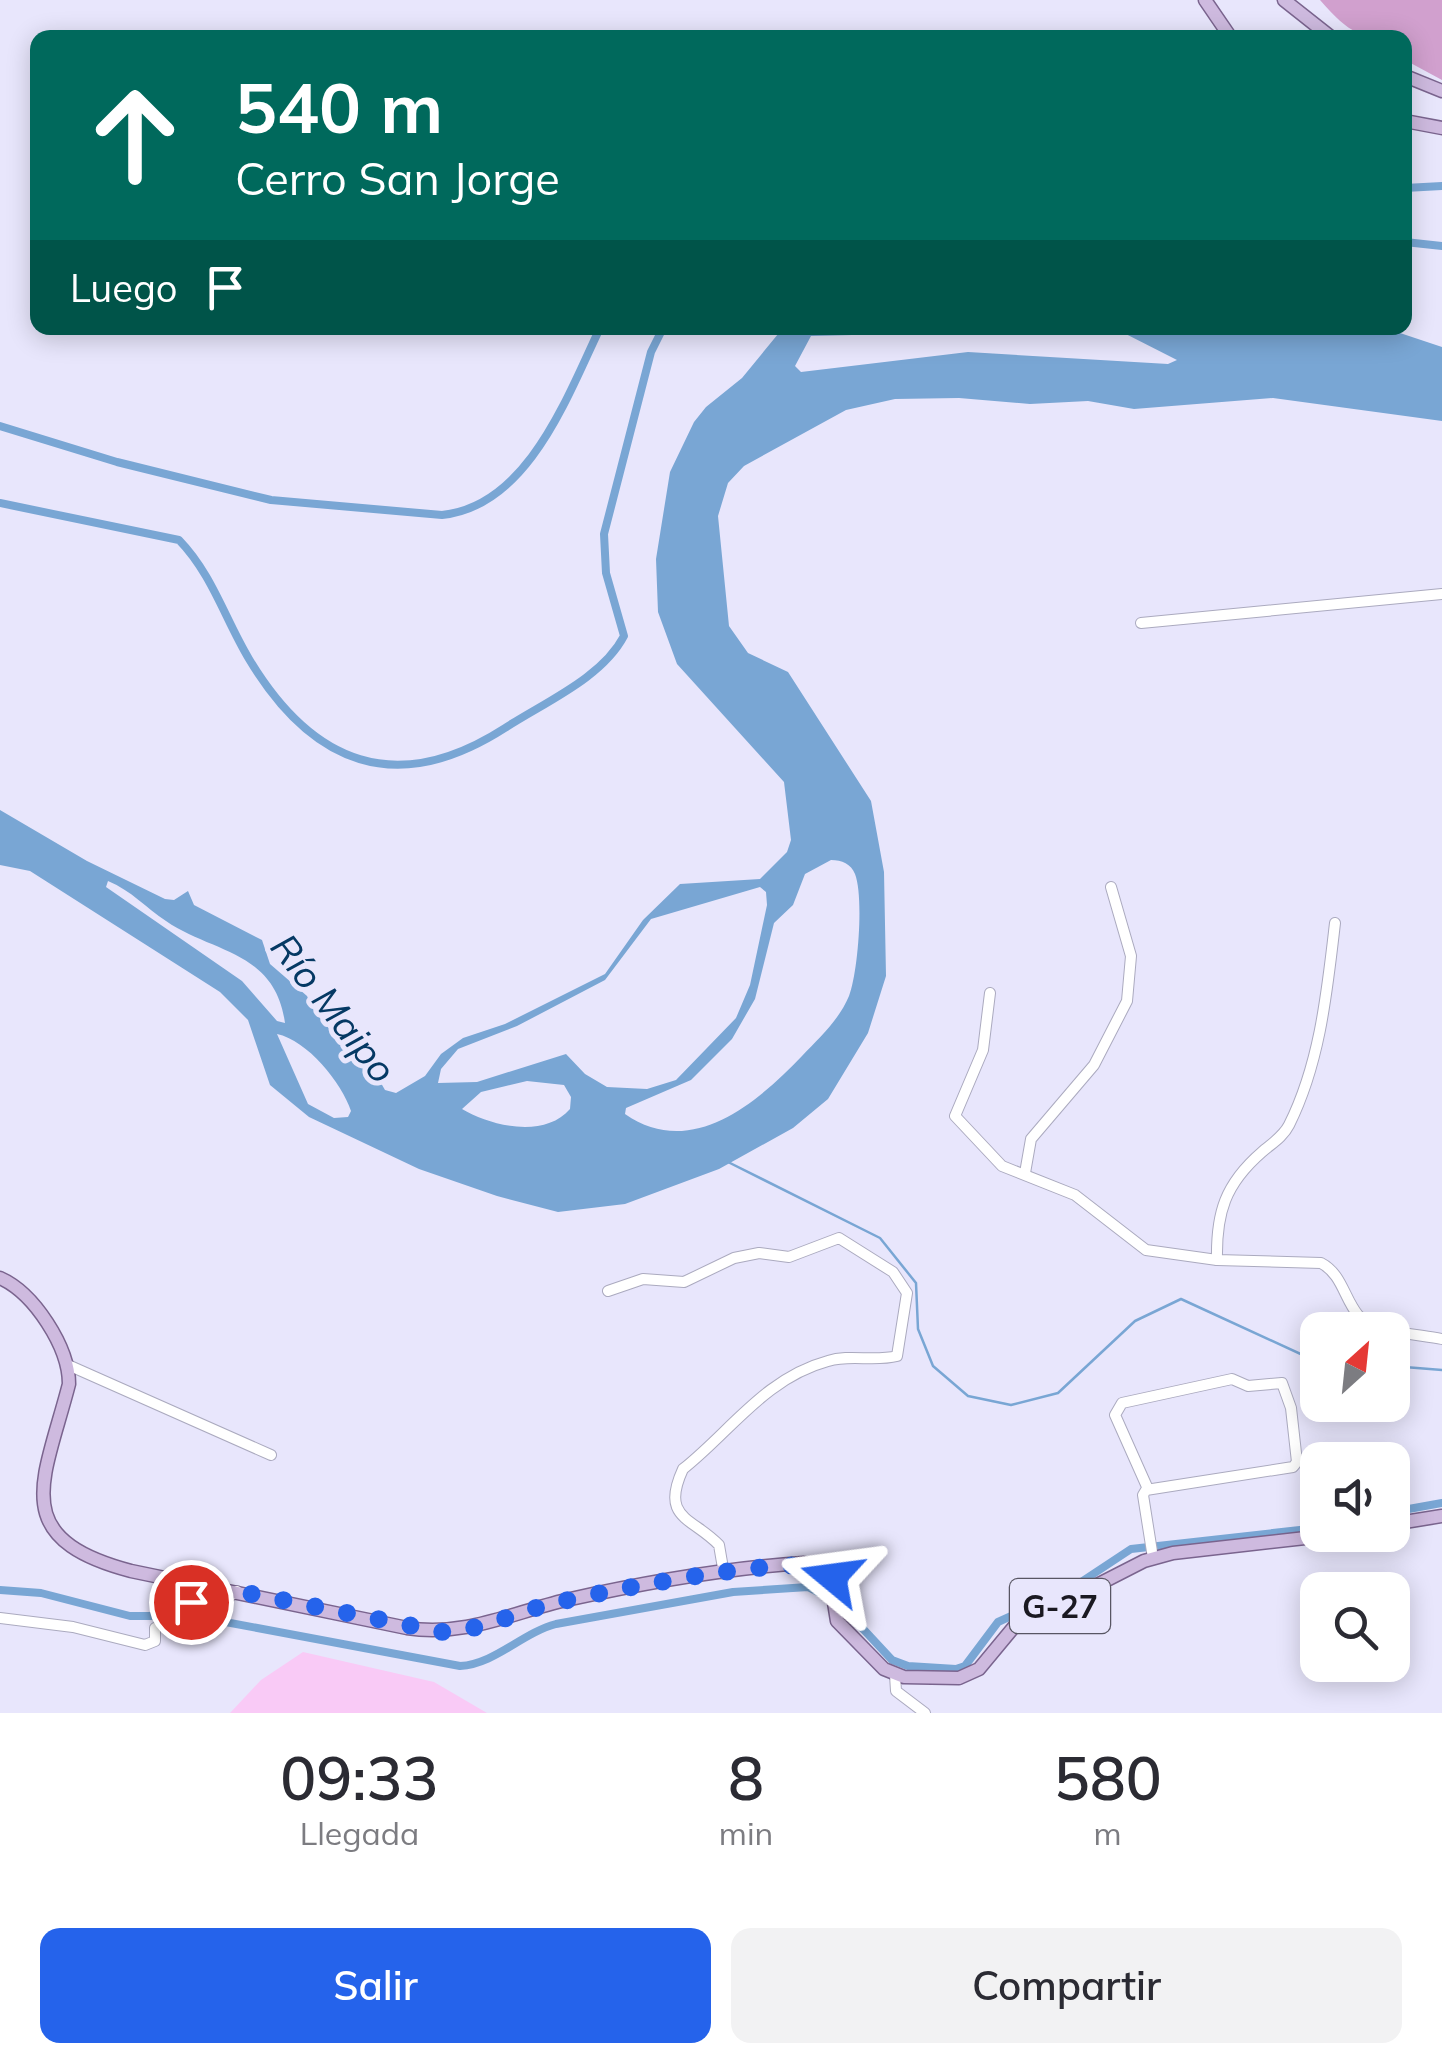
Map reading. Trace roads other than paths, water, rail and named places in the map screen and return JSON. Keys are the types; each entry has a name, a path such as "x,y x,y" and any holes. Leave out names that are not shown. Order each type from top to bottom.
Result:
{"main road":[{"path":"1205,0 1226,30"},
{"path":"1284,0 1322,30"},
{"path":"1412,79 1442,91"},
{"path":"1412,123 1442,128"},
{"path":"0,1278 34,1305 68,1366 69,1384 43,1492 44,1513 52,1530 74,1550 106,1564 443,1632 471,1629 570,1599 804,1564 825,1568 832,1577 834,1607 842,1628 895,1675"},
{"path":"1410,1521 1442,1516"},
{"name":"G-27","path":"895,1675 969,1676 1013,1628 1152,1552 1300,1538"}],"street":[{"path":"1141,623 1442,594"},
{"path":"1025,1173 1031,1139 1094,1065 1127,1001 1131,956 1111,887"},
{"path":"1217,1260 1217,1222 1224,1198 1241,1173 1287,1129 1319,1040 1335,924"},
{"path":"990,993 983,1050 955,1116 1002,1166 1075,1195 1146,1250 1217,1260 1321,1264 1338,1278 1357,1314 1368,1323 1442,1339"},
{"path":"608,1291 644,1279 684,1282 734,1258 760,1254 789,1257 839,1238 892,1272 907,1293 896,1356 833,1359 788,1375 718,1434 706,1454 682,1470 675,1506 678,1515 719,1545 724,1574"},
{"path":"68,1366 271,1456"},
{"path":"1148,1488 1115,1414 1122,1403 1232,1380 1248,1386 1282,1383 1300,1457 1292,1467 1148,1488 1143,1495 1152,1552"},
{"path":"159,1609 185,1602 217,1604 237,1591"},
{"path":"0,1618 73,1627 146,1645 154,1641 156,1628"},
{"path":"895,1675 896,1691 925,1713"}],"water":[{"path":"777,335 852,335 811,336 795,366 801,372 968,352 1168,364 1177,360 1128,335 1406,335 1442,347 1442,421 1273,398 1134,409 1088,401 1030,404 959,398 895,399 846,410 744,466 728,483 718,516 729,626 748,653 788,672 871,801 884,872 886,976 868,1033 828,1099 793,1128 719,1169 625,1204 558,1212 497,1196 419,1169 309,1117 270,1085 248,1020 220,992 30,871 0,865 0,810 87,861 165,899 174,900 188,891 194,905 262,940 270,964 307,996 314,1011 343,1045 374,1071 385,1090 396,1093 425,1076 441,1054 463,1038 505,1024 605,974 643,920 680,884 760,879 787,852 791,840 784,782 677,664 658,612 656,559 670,472 694,422 742,378","holes":["831,860 846,863 855,874 859,917 849,996 834,1021 765,1091 721,1120 674,1131 650,1127 625,1114 626,1108 691,1080 732,1039 755,999 774,923 793,905 805,874","108,881 184,932 255,967 279,999 285,1023 277,1021 242,981 106,887","760,887 766,892 767,905 750,985 736,1018 676,1080 647,1089 607,1087 585,1074 566,1054 477,1082 438,1083 441,1069 458,1049 517,1026 605,980 651,919","277,1034 300,1045 322,1064 351,1111 348,1117 334,1118 308,1104","527,1081 564,1085 571,1097 570,1109 546,1124 517,1127 462,1109 481,1092"]}],"waterway":[{"path":"1412,188 1442,186"},
{"path":"1412,243 1442,246"},
{"path":"0,426 117,462 271,500 442,515 472,507 498,492 521,470 558,415 597,335"},
{"path":"0,503 179,540 209,582 249,659 300,724 329,745 360,759 393,765 428,762 465,749 571,688 602,664 624,636 606,573 604,534 651,352 660,335"},
{"path":"728,1162 880,1238 916,1283 918,1329 933,1366 968,1396 1011,1405 1058,1393 1135,1321 1181,1299 1300,1354"},
{"path":"1410,1367 1442,1370"},
{"path":"1410,1509 1442,1503"},
{"path":"0,1590 41,1593 130,1616 193,1616 460,1666 485,1660 556,1624 733,1592 808,1587 839,1603 892,1660 908,1666 956,1669 965,1666 998,1622 1069,1590 1131,1549 1300,1530"}],"water label":[{"name":"Río Maipo","path":"334,1008"}]}
